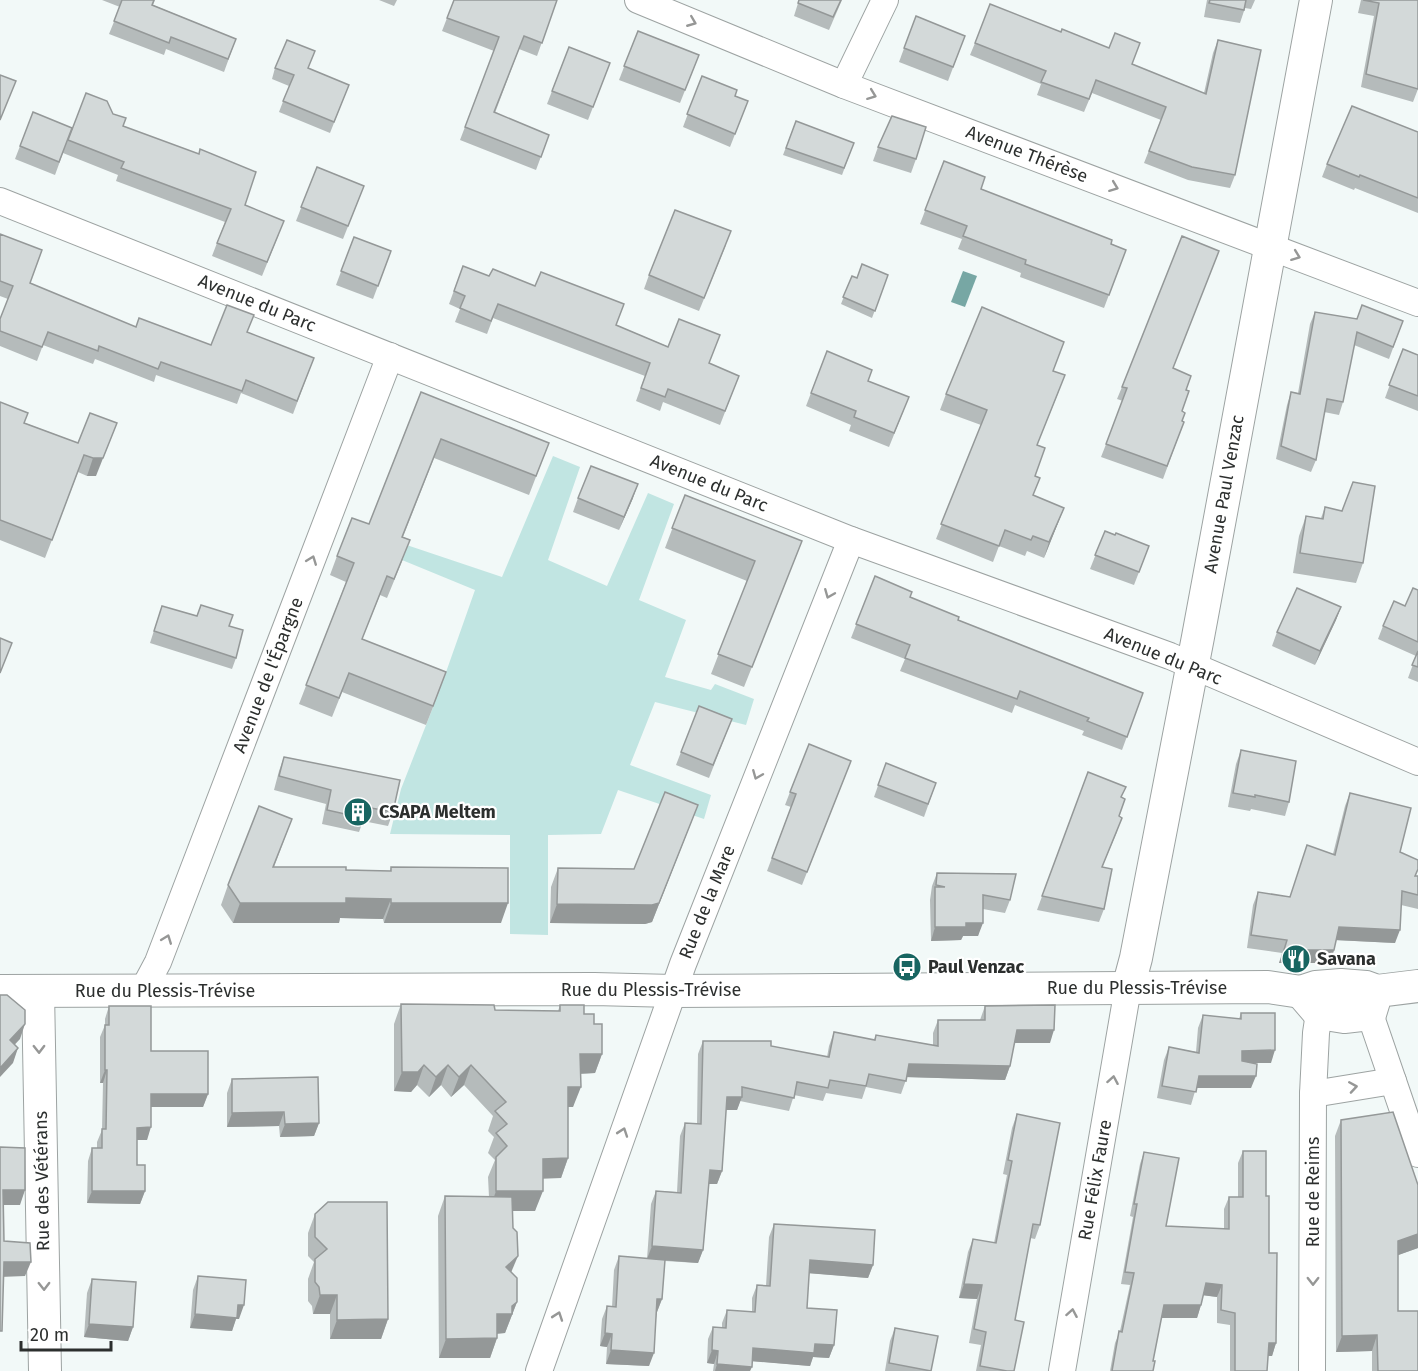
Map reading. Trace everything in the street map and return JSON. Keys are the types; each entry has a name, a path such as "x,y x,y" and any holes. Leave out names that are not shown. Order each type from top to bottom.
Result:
{"street":[{"name":"Avenue Thérèse","path":"638,0 844,85 1418,303"},
{"path":"844,85 885,0"},
{"name":"Avenue Paul Venzac","path":"1128,988 1136,958 1316,0"},
{"name":"Avenue du Parc","path":"0,201 851,540 1191,665 1418,762"},
{"name":"Avenue de l'Épargne","path":"142,992 158,962 390,356"},
{"name":"Rue de la Mare","path":"538,1371 673,991 851,540"},
{"name":"Rue du Plessis-Trévise","path":"0,991 594,989 673,991 1268,987 1310,1003 1316,987 1341,985 1366,987 1373,1003 1418,986"},
{"name":"Rue Félix Faure","path":"1062,1371 1128,988"},
{"name":"Rue des Vétérans","path":"38,991 45,1371"},
{"name":"Rue de Reims","path":"1310,1003 1316,1033 1313,1094 1312,1371"},
{"path":"1373,1003 1393,1081 1418,1154"},
{"path":"1313,1094 1393,1081"}],"shaded area":[{"path":"963,271 977,276 965,307 951,302"},
{"path":"553,456 580,467 548,560 607,586 648,493 674,504 639,600 686,620 665,677 711,690 715,684 754,699 746,725 655,702 630,765 711,795 704,819 618,790 601,834 548,835 548,935 510,934 510,835 390,834 401,789 439,692 475,590 346,537 350,526 502,577"}],"building":[{"path":"122,0 154,0 152,5 236,39 228,59 171,37 169,43 114,21"},
{"path":"454,0 557,0 542,43 524,36 494,112 549,135 541,157 465,127 499,37 447,18"},
{"path":"799,0 841,0 833,17 798,3"},
{"path":"1210,0 1246,0 1244,10 1209,3"},
{"path":"1363,0 1418,0 1418,89 1366,74 1379,3"},
{"path":"990,4 1109,48 1115,33 1140,43 1132,64 1206,94 1218,40 1261,50 1235,175 1192,167 1149,151 1166,107 1096,80 1089,99 1041,82 1046,71 975,43"},
{"path":"916,16 965,36 953,67 904,48"},
{"path":"638,31 699,55 685,90 624,66"},
{"path":"287,40 315,51 308,68 349,85 334,122 283,101 294,75 275,68"},
{"path":"569,47 610,63 593,107 552,91"},
{"path":"0,75 16,81 0,120"},
{"path":"702,76 737,90 735,96 748,101 735,134 687,114"},
{"path":"86,93 107,101 113,114 126,118 123,126 199,154 200,149 256,172 245,205 284,221 267,262 217,243 231,209 121,168 124,162 68,140"},
{"path":"1352,106 1418,132 1418,198 1327,164"},
{"path":"33,112 72,128 59,162 20,146"},
{"path":"892,116 926,127 916,159 878,147"},
{"path":"796,121 854,143 844,168 786,148"},
{"path":"944,161 985,177 981,189 1112,240 1111,244 1126,250 1109,295 1025,264 1026,260 963,236 967,226 925,210"},
{"path":"317,167 364,186 348,226 301,207"},
{"path":"675,210 731,231 704,298 649,275"},
{"path":"0,234 42,250 30,283 136,327 139,318 211,345 227,305 254,315 247,332 314,358 297,401 246,380 242,391 161,362 158,369 99,346 98,351 48,332 42,347 0,331 0,319 13,286 0,281"},
{"path":"1182,236 1219,251 1173,368 1191,376 1182,411 1185,413 1182,421 1184,422 1167,466 1106,444 1127,388 1122,387"},
{"path":"354,237 391,251 378,286 341,271"},
{"path":"862,264 888,275 875,311 843,297 852,276 857,278"},
{"path":"463,266 489,276 493,269 535,286 541,272 624,304 616,325 668,347 679,319 720,335 709,363 739,376 725,411 668,389 665,397 641,388 650,363 498,304 491,321 460,308 465,296 454,291"},
{"path":"1362,305 1403,321 1393,347 1357,332 1343,402 1327,399 1316,460 1281,446 1291,392 1300,394 1315,312 1357,319"},
{"path":"982,307 1064,342 1053,371 1065,375 1037,445 1045,448 1035,476 1040,478 1033,495 1064,508 1049,542 1033,536 1031,540 1005,530 999,546 941,524 987,410 946,394"},
{"path":"1403,349 1418,355 1418,396 1389,385"},
{"path":"827,351 872,370 868,381 909,397 894,433 854,417 856,411 811,393"},
{"path":"421,392 549,443 536,476 441,439 402,537 410,540 394,579 387,576 362,639 446,672 433,706 349,673 339,698 306,685 354,563 337,556 352,518 369,524"},
{"path":"0,402 28,413 24,423 78,443 90,413 117,423 103,458 84,455 52,540 0,520"},
{"path":"591,466 638,484 624,517 578,498"},
{"path":"1353,482 1375,486 1363,563 1300,553 1306,516 1323,519 1325,507 1342,511"},
{"path":"685,495 802,541 752,667 718,654 755,561 672,528"},
{"path":"1105,531 1149,546 1139,572 1095,555"},
{"path":"875,576 912,592 910,597 959,617 958,620 1143,693 1127,737 1087,721 1089,718 1020,691 1017,699 905,658 910,645 856,624"},
{"path":"1297,588 1341,607 1320,651 1277,632"},
{"path":"1413,588 1418,590 1418,642 1383,626 1394,601 1405,606"},
{"path":"201,605 233,615 229,626 243,630 236,658 154,631 162,606 197,616"},
{"path":"0,638 12,643 0,673"},
{"path":"1418,651 1418,667 1412,665"},
{"path":"699,706 732,719 713,765 681,752"},
{"path":"809,744 851,761 807,872 772,858 796,794 790,792"},
{"path":"1241,750 1296,761 1289,802 1233,793"},
{"path":"284,757 400,780 393,812 366,807 363,818 327,810 331,790 279,776"},
{"path":"886,763 936,783 928,804 878,785"},
{"path":"1088,772 1126,787 1121,797 1125,799 1119,816 1122,818 1102,867 1112,869 1104,909 1042,896"},
{"path":"665,792 698,805 659,903 652,905 557,904 558,868 634,869"},
{"path":"1350,793 1411,808 1400,852 1418,860 1415,876 1418,876 1418,895 1402,891 1400,930 1339,927 1334,950 1284,950 1287,940 1251,935 1258,892 1290,897 1307,845 1335,855"},
{"path":"259,806 292,819 273,867 346,867 346,870 391,871 391,867 508,868 508,903 391,903 391,899 346,898 346,903 240,903 228,885"},
{"path":"937,873 1016,874 1010,900 983,895 983,923 966,923 966,927 935,927 935,887 945,887 936,885"},
{"path":"0,995 7,995 25,1010 25,1024 10,1040 18,1048 0,1068"},
{"path":"401,1004 494,1005 495,1010 560,1011 560,1005 584,1005 584,1014 594,1014 594,1024 602,1024 602,1054 580,1054 581,1087 568,1087 568,1158 543,1159 543,1191 496,1191 496,1157 507,1146 496,1133 507,1124 495,1111 506,1102 471,1065 459,1077 448,1065 436,1077 424,1065 418,1072 402,1072"},
{"path":"1055,1005 1054,1030 1017,1030 1010,1066 909,1064 906,1081 869,1074 866,1086 830,1080 828,1088 797,1082 794,1098 742,1087 742,1097 727,1097 722,1171 710,1170 703,1250 652,1246 656,1191 681,1193 685,1123 701,1124 703,1041 771,1041 771,1046 829,1057 834,1032 875,1040 876,1035 938,1046 938,1020 985,1020 985,1006"},
{"path":"109,1006 151,1006 151,1051 208,1051 208,1094 151,1094 151,1127 137,1128 137,1165 145,1165 145,1191 92,1191 92,1148 102,1148 102,1129 106,1129 105,1025 109,1025"},
{"path":"1241,1013 1275,1013 1275,1050 1242,1051 1242,1061 1257,1064 1256,1076 1199,1076 1196,1092 1162,1086 1169,1047 1199,1053 1203,1015 1241,1019"},
{"path":"318,1077 319,1123 285,1124 284,1112 232,1113 232,1079"},
{"path":"1393,1112 1418,1185 1418,1234 1398,1241 1398,1311 1418,1311 1418,1371 1378,1371 1377,1335 1342,1336 1341,1120"},
{"path":"1017,1114 1060,1123 1040,1225 1033,1224 1015,1320 1024,1322 1014,1371 1007,1371 980,1366 986,1332 974,1329 982,1285 964,1284 973,1239 996,1243 1012,1161 1008,1160"},
{"path":"0,1147 25,1148 25,1190 3,1190 4,1241 30,1243 31,1262 4,1262 2,1331 0,1331"},
{"path":"1243,1151 1266,1151 1269,1253 1277,1253 1276,1343 1269,1343 1267,1371 1235,1371 1235,1313 1221,1310 1222,1285 1206,1283 1201,1305 1164,1305 1153,1371 1112,1371 1119,1331 1122,1332 1134,1273 1125,1272 1144,1152 1179,1158 1166,1226 1229,1229 1229,1197 1243,1197"},
{"path":"445,1196 512,1197 513,1228 517,1232 518,1256 506,1267 517,1278 517,1302 512,1306 512,1314 497,1314 497,1338 446,1339"},
{"path":"328,1202 387,1202 388,1319 337,1320 337,1295 320,1295 319,1287 315,1282 315,1259 327,1249 315,1237 315,1214"},
{"path":"774,1224 875,1230 873,1265 810,1260 807,1308 837,1310 834,1345 815,1344 814,1353 753,1348 752,1367 717,1364 718,1351 712,1350 713,1327 726,1328 727,1310 755,1312 757,1285 770,1286"},
{"path":"619,1256 665,1260 662,1299 657,1299 654,1353 611,1350 612,1334 605,1333 607,1306 616,1307"},
{"path":"198,1276 246,1280 244,1305 238,1305 237,1318 195,1314"},
{"path":"92,1279 136,1282 133,1327 89,1324"},
{"path":"895,1328 938,1336 931,1371 889,1363"}],"place":[{"name":"CSAPA Meltem","path":"358,812"},
{"name":"Savana","path":"1296,959"},
{"name":"Paul Venzac","path":"907,967"}]}
